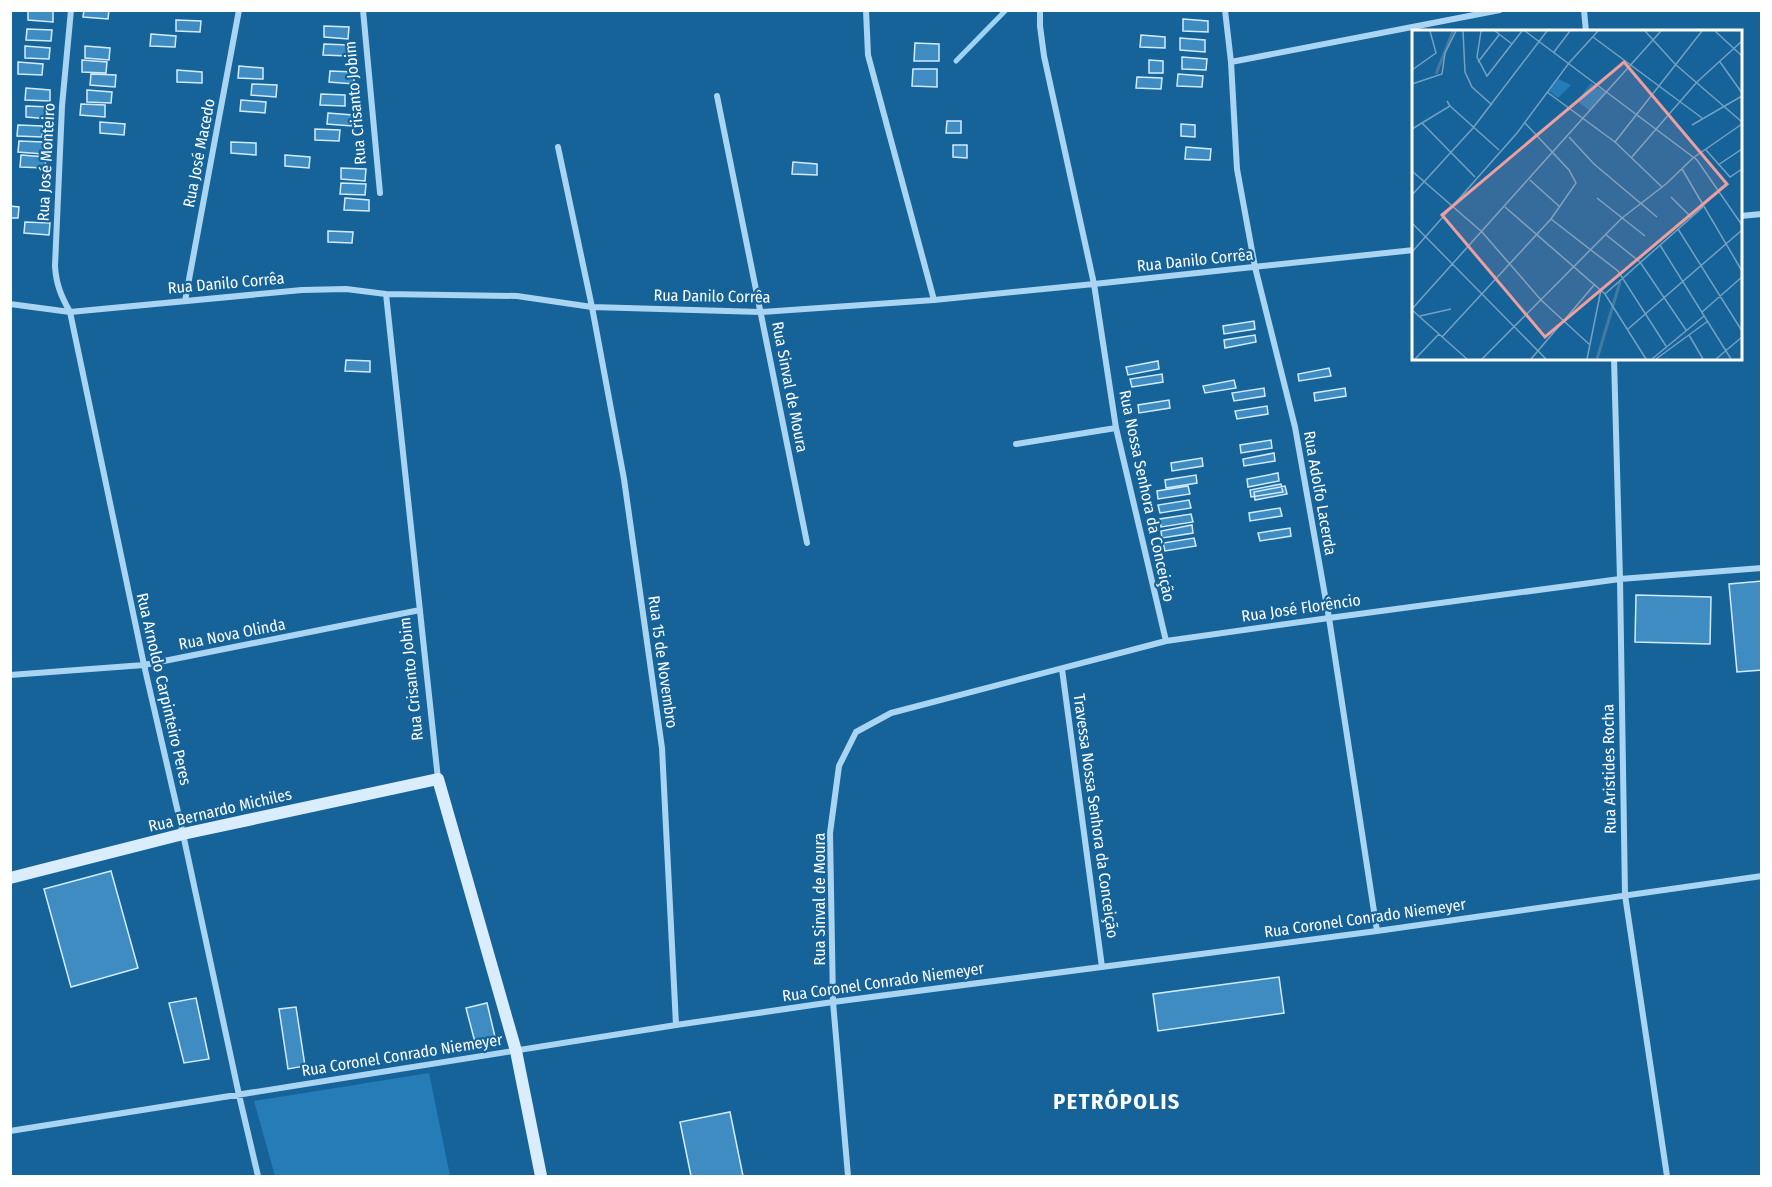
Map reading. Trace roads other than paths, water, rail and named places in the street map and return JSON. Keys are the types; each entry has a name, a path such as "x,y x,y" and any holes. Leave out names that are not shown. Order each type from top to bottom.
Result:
{"street":[{"name":"Rua José Monteiro","path":"70,312 58,290 55,266 62,106 71,10"},
{"name":"Rua José Macedo","path":"185,301 239,10"},
{"name":"Rua Crisanto Jobim","path":"363,10 380,193"},
{"path":"866,10 868,54 934,300"},
{"name":"Rua Nossa Senhora da Conceição","path":"1040,10 1044,56 1094,284 1116,428 1166,642"},
{"name":"Rua Adolfo Lacerda","path":"1225,10 1232,62 1238,169 1255,267 1295,427 1329,618 1377,931"},
{"path":"1232,62 1500,10"},
{"path":"1584,10 1586,30"},
{"name":"Rua Sinval de Moura","path":"717,96 807,543"},
{"name":"Rua 15 de Novembro","path":"558,147 592,307 624,479 662,748 676,1025"},
{"path":"1742,216 1761,214"},
{"name":"Rua Danilo Corrêa","path":"10,304 70,312 302,290 346,289 386,294 517,296 592,307 761,312 934,300 1412,250"},
{"name":"Rua Crisanto Jobim","path":"386,294 438,778 516,1051 541,1176"},
{"name":"Rua Arnoldo Carpinteiro Peres","path":"70,312 144,665 258,1176"},
{"name":"Rua Aristides Rocha","path":"1614,360 1625,895 1667,1176"},
{"path":"1016,444 1116,428"},
{"name":"Rua José Florêncio","path":"856,732 891,713 1166,642 1620,579 1761,568"},
{"name":"Rua Nova Olinda","path":"10,675 144,665 420,610"},
{"name":"Travessa Nossa Senhora da Conceição","path":"1062,669 1102,967"},
{"name":"Rua Sinval de Moura","path":"848,1176 833,1002 830,833 839,766 856,732"},
{"name":"Rua Bernardo Michiles","path":"10,878 183,834 438,778"},
{"name":"Rua Coronel Conrado Niemeyer","path":"10,1131 833,1002 1377,931 1761,876"}],"waterway":[{"name":"PETRÓPOLIS","path":"956,61 1006,10"}],"district":[{"name":"PETRÓPOLIS","path":"1117,1101"}]}
